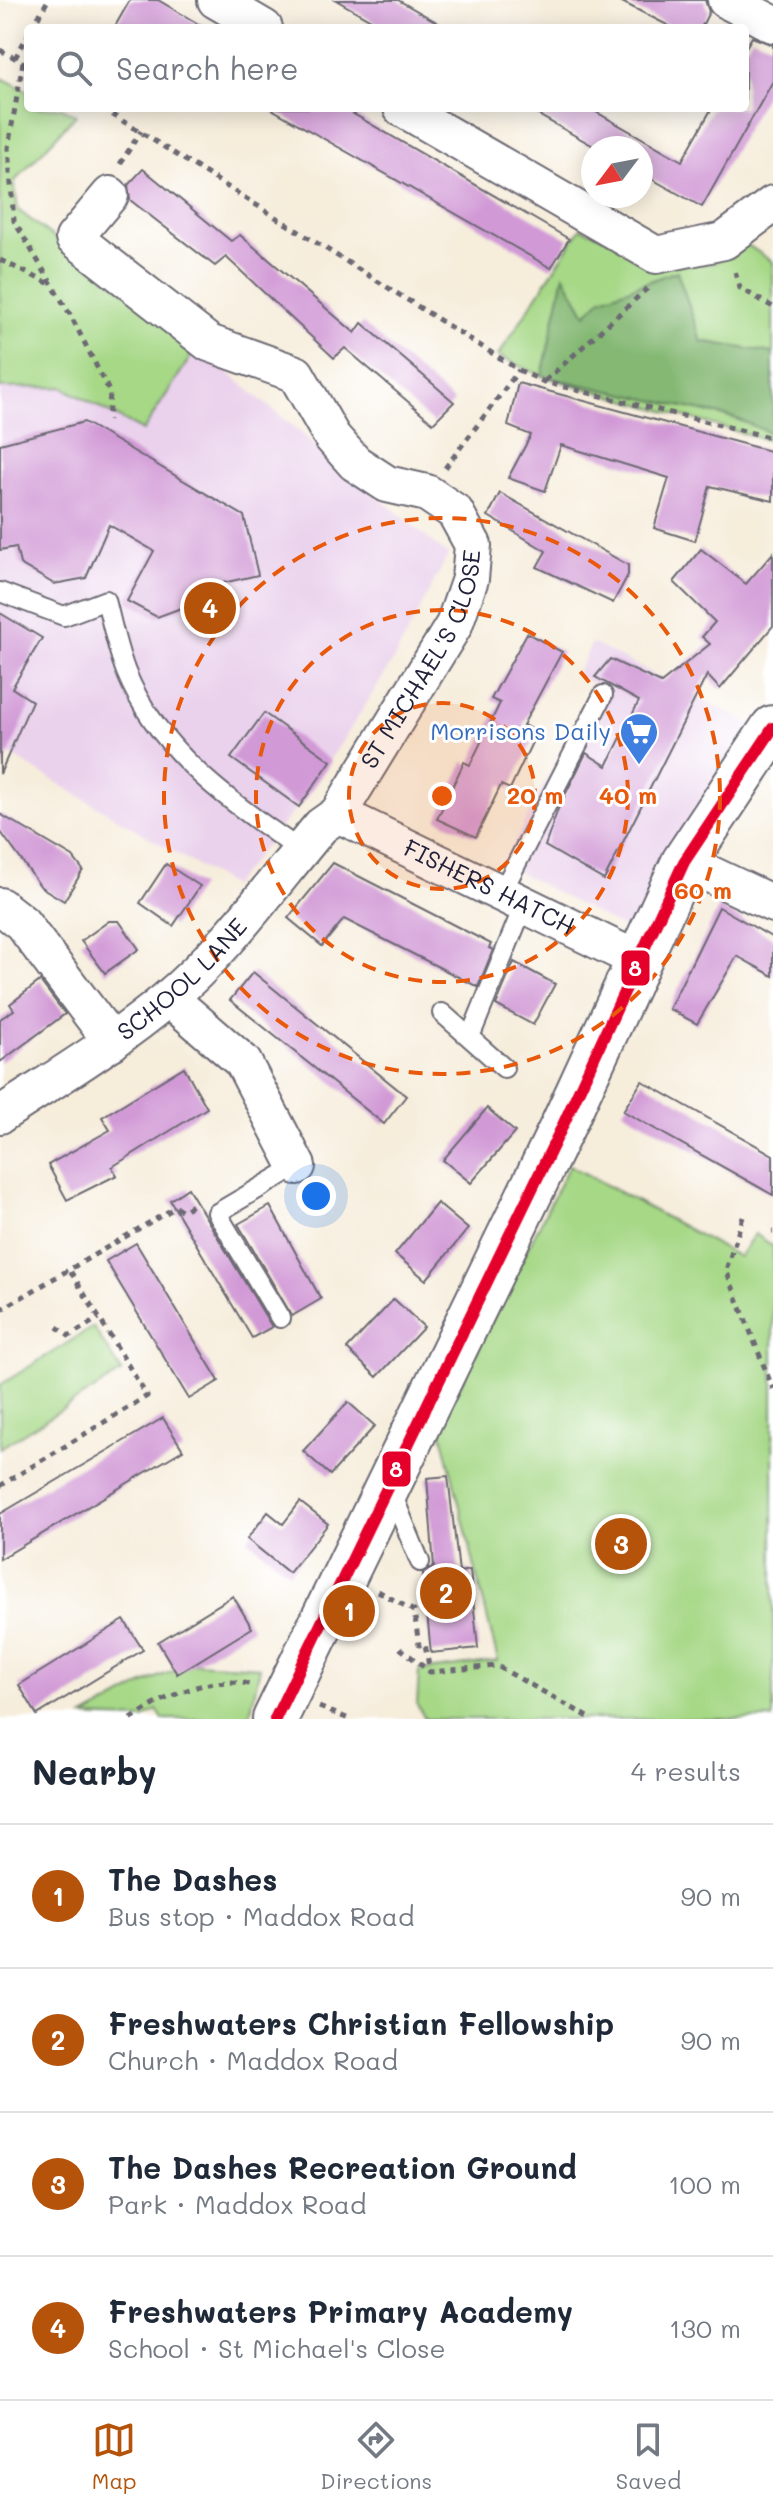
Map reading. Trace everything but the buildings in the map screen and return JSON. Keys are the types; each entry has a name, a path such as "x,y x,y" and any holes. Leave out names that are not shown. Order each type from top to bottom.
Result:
{"street":[{"path":"216,0 257,24"},
{"path":"726,0 773,24"},
{"path":"409,112 656,255 708,244 773,204"},
{"name":"ST MICHAEL'S CLOSE","path":"110,195 74,238 209,343 296,374 332,437 355,463 387,484 427,493 455,512 473,545 470,579 454,625 338,814"},
{"path":"281,1707 640,961 684,862 773,728"},
{"name":"SCHOOL LANE","path":"0,1115 112,1042 169,998 236,928 321,826 338,814"},
{"name":"FISHERS HATCH","path":"338,814 640,961"},
{"path":"684,862 773,904"},
{"path":"0,906 22,923 112,1042"},
{"path":"169,998 243,1062 297,1166"}],"lane":[{"path":"0,592 64,616 106,600 126,671 167,740 201,776 300,850"},
{"path":"470,1037 513,899 603,695"},
{"path":"442,1013 504,1068"},
{"path":"280,1318 217,1213 297,1166"},
{"path":"388,1485 420,1562"}],"path":[{"path":"34,24 48,0"},
{"path":"15,58 24,42"},
{"path":"0,50 24,63"},
{"path":"108,112 519,370 544,382 773,438"},
{"path":"544,382 708,244 740,288 773,307"},
{"path":"0,260 52,285"},
{"path":"427,493 519,370"},
{"path":"0,1310 176,1207 183,1211 197,1202 217,1213"},
{"path":"743,1217 726,1270 773,1389"},
{"path":"0,1486 147,1396 69,1269"},
{"path":"57,1327 69,1336 99,1318"},
{"path":"346,1572 414,1611 419,1645 425,1644 430,1672"},
{"path":"400,1648 430,1672 497,1666 592,1719"},
{"path":"131,1719 166,1696 210,1685 240,1682 281,1707"}],"shaded area":[{"path":"197,347 448,555 393,661 342,742 288,818 232,886 0,749 0,388 62,387 143,430"},
{"path":"592,643 759,728 638,936 503,864 595,684 576,676"}],"green space":[{"path":"0,77 24,89 24,112 70,112 76,115 14,182 18,210 197,347 143,431 62,387 0,388"},
{"path":"581,228 677,265 713,263 746,244 773,262 773,442 542,376 498,356"},
{"path":"677,271 701,341 773,353 773,434 734,418 542,376 564,275 586,314 602,298"},
{"path":"569,1165 739,1257 755,1234 773,1246 773,1719 425,1719 417,1705 419,1671 498,1661 440,1426"},
{"path":"93,1327 122,1372 0,1448 0,1385"},
{"path":"194,1663 260,1667 249,1719 163,1719 157,1710 143,1719 84,1717 153,1679"}],"transit line":[{"name":"8","path":"275,1719 563,1125 684,862 773,728"}],"place":[{"name":"Freshwaters Primary Academy","path":"210,608"},
{"name":"Morrisons Daily","path":"639,766"},
{"name":"The Dashes Recreation Ground","path":"621,1544"},
{"name":"Freshwaters Christian Fellowship","path":"446,1593"},
{"name":"The Dashes","path":"349,1611"}]}
